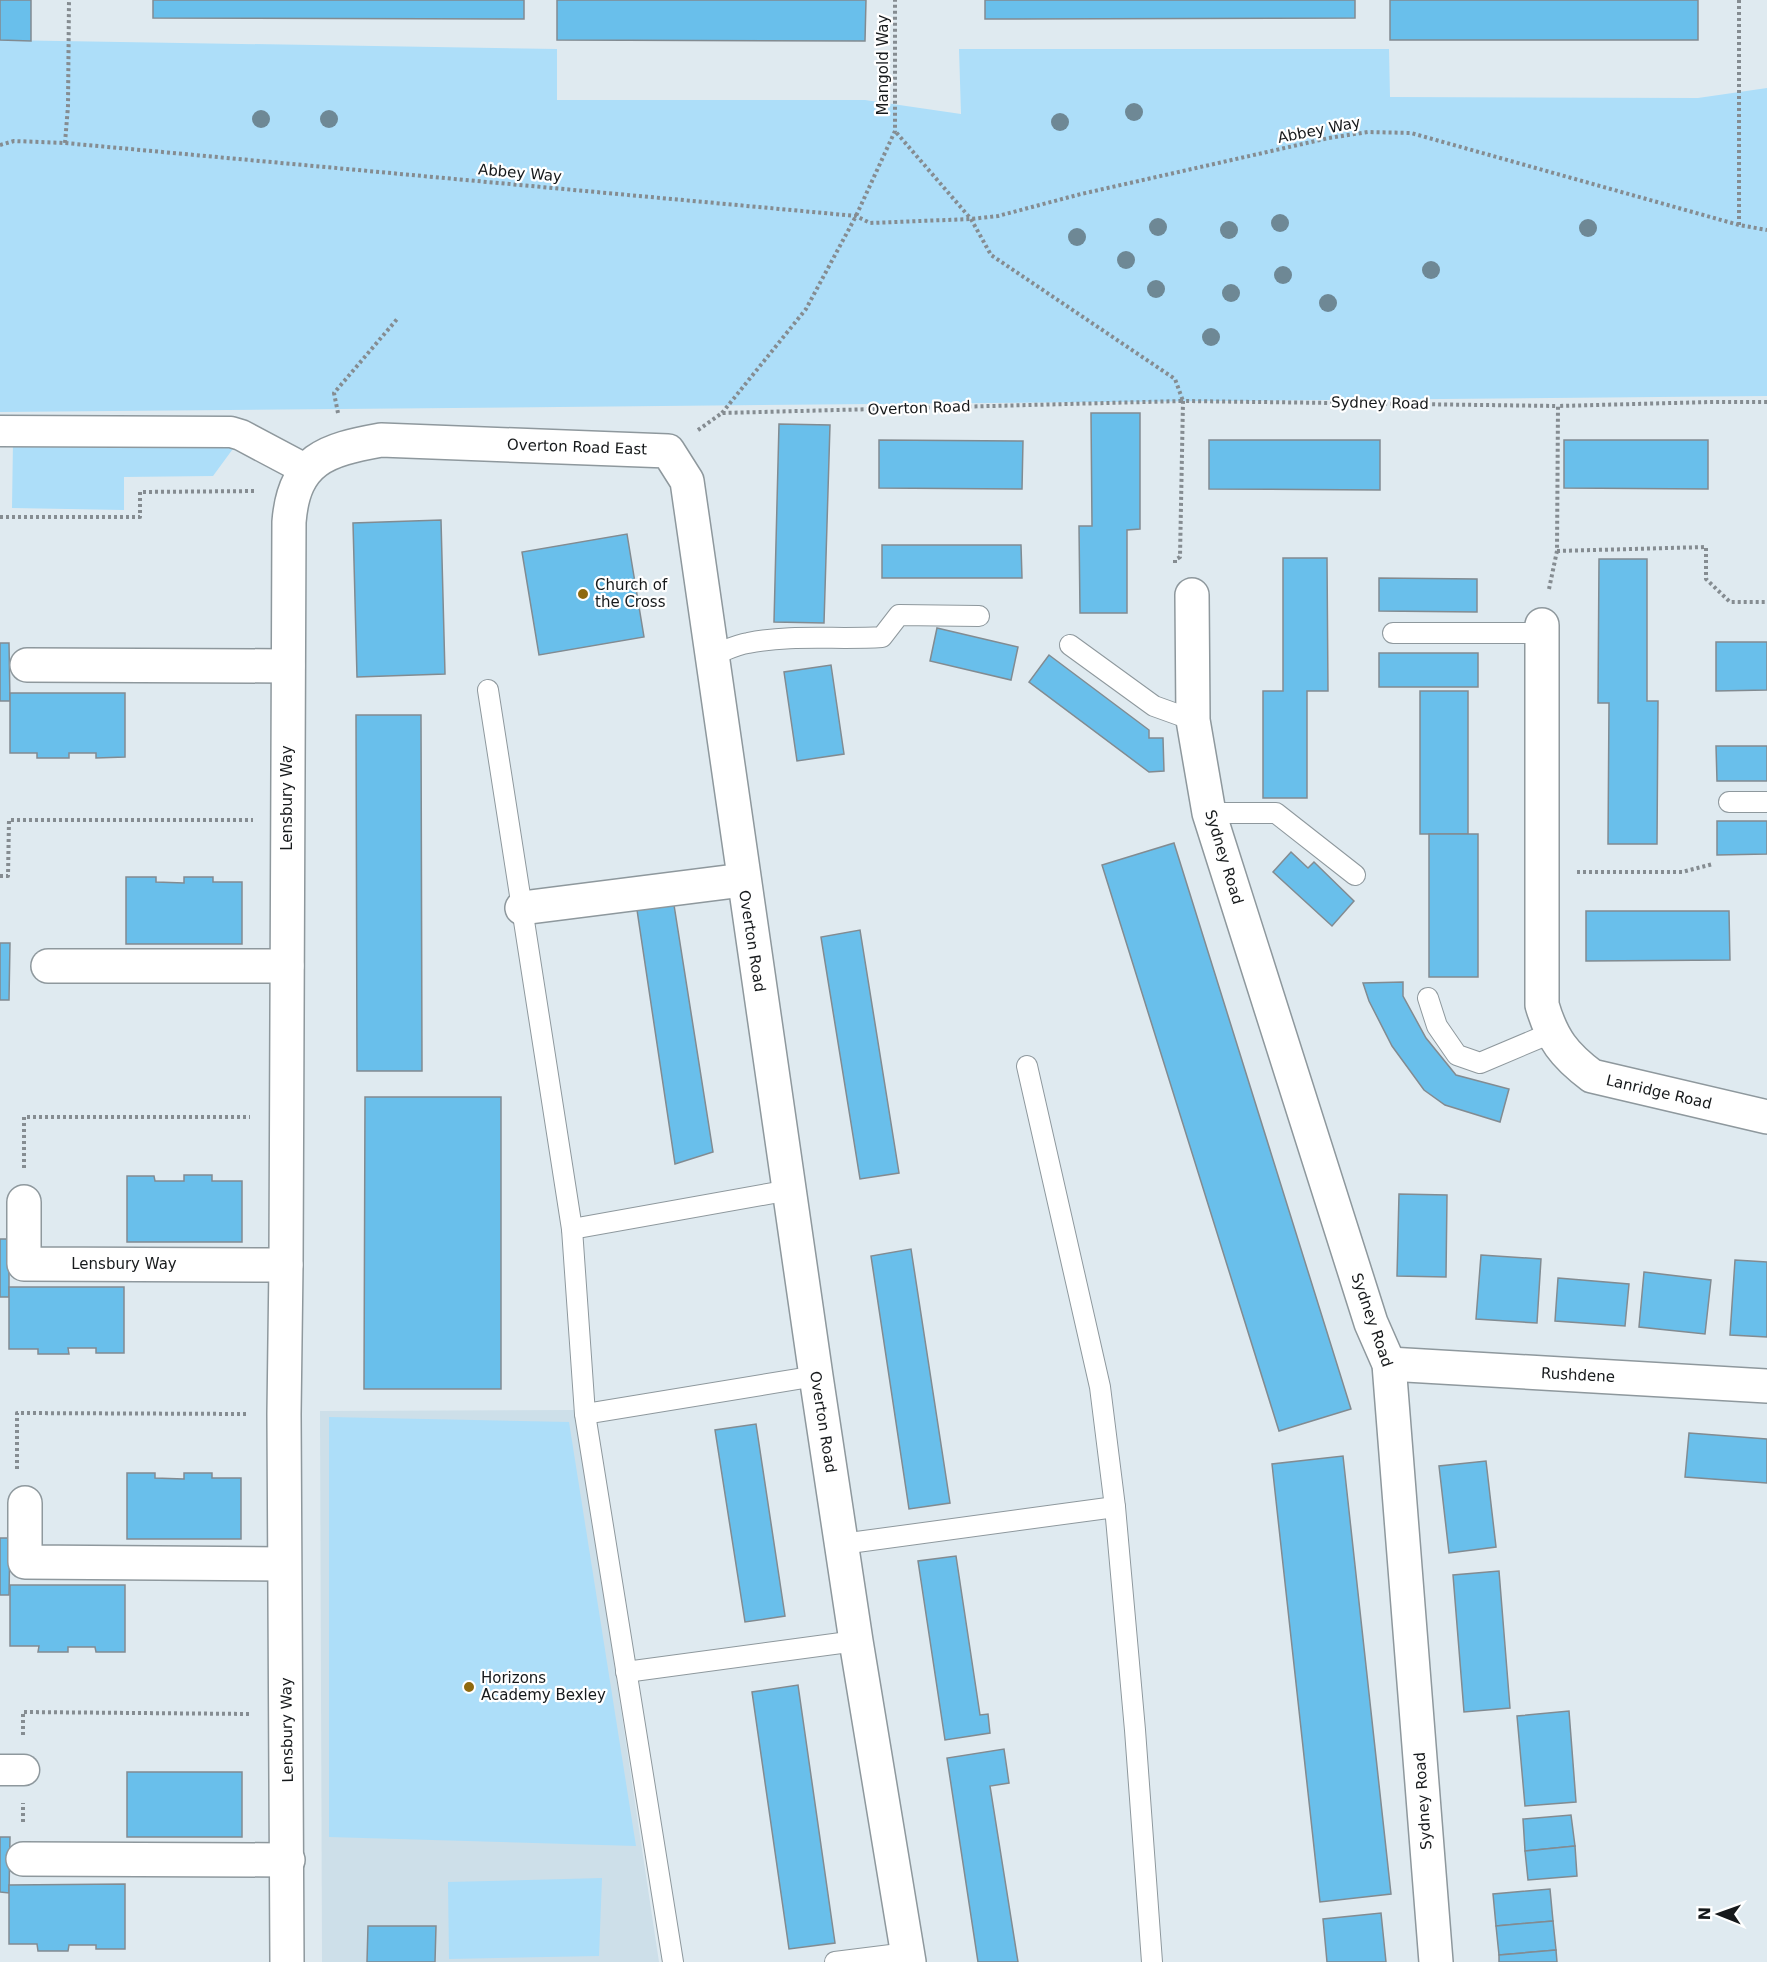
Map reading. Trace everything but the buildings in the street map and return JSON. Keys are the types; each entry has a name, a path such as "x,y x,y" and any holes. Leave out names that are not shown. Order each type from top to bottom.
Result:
{"street":[{"path":"0,431 231,432 252,440 305,469"},
{"name":"Overton Road East","path":"305,469 345,447 381,440 668,451 687,481 720,710"},
{"name":"Lensbury Way","path":"287,1962 284,1414 288,545 291,502 305,469"},
{"name":"Sydney Road","path":"1183,583 1193,720 1209,813 1371,1323 1389,1364 1436,1962"},
{"name":"Lanridge Road","path":"1542,629 1542,1005 1551,1033 1574,1063 1592,1076 1767,1117"},
{"path":"27,665 288,666"},
{"name":"Overton Road","path":"720,710 816,1376 856,1641 908,1958"},
{"name":"Overton Road","path":"522,908 743,880"},
{"path":"48,966 286,966"},
{"name":"Lensbury Way","path":"24,1187 24,1264 286,1265"},
{"name":"Rushdene","path":"1389,1364 1767,1386"},
{"path":"25,1503 25,1562 284,1564"},
{"path":"23,1859 288,1860"}],"lane":[{"path":"712,655 747,643 780,639 882,637 899,615 979,616"},
{"path":"1393,633 1542,629"},
{"path":"1070,645 1154,706 1193,720"},
{"path":"488,690 572,1229 585,1414 673,1962"},
{"path":"1729,802 1767,802"},
{"path":"1209,813 1276,813 1355,875"},
{"path":"1428,998 1437,1026 1457,1055 1480,1063 1551,1033"},
{"path":"1027,1066 1100,1387 1115,1507 1135,1730 1152,1962"},
{"path":"572,1229 790,1190"},
{"path":"585,1414 816,1376"},
{"path":"842,1544 1115,1507"},
{"path":"626,1672 856,1641"},
{"path":"835,1962 908,1958"}],"path":[{"path":"65,143 68,106 69,0"},
{"name":"Mangold Way","path":"895,0 895,131"},
{"path":"1739,0 1739,225"},
{"path":"668,451 722,413 806,309 856,216 895,131 972,219 991,255 1175,379 1183,401 1180,557 1175,560 1183,583"},
{"name":"Abbey Way","path":"0,145 14,141 65,143 856,216 870,224 998,216 1115,186 1317,141 1368,132 1411,133 1739,225 1767,230"},
{"path":"345,447 334,393 398,318"},
{"name":"Overton Road","path":"722,413 1183,401"},
{"name":"Sydney Road","path":"1183,401 1558,406 1767,402"},
{"path":"1542,629 1557,551 1558,406"},
{"path":"0,517 140,518 140,492 258,491"},
{"path":"1557,551 1706,547 1706,579 1730,602 1767,602"},
{"path":"0,876 8,876 9,820 287,820"},
{"path":"1543,872 1682,872 1713,864"},
{"path":"24,1187 24,1117 286,1117"},
{"path":"8,1472 17,1472 17,1413 284,1414"},
{"path":"23,1859 12,1770 23,1712 287,1714"}],"shaded area":[{"path":"0,40 557,49 557,100 865,100 961,114 959,49 1389,49 1390,97 1698,98 1767,88 1767,396 0,412"},
{"path":"13,441 235,446 213,476 124,477 124,510 12,508"},
{"name":"Horizons Academy Bexley","path":"576,1410 659,1962 322,1962 320,1411"},
{"name":"Horizons Academy Bexley","path":"329,1417 569,1422 636,1846 329,1837"},
{"path":"602,1878 599,1956 449,1959 448,1882"}],"place":[{"name":"Church of the Cross","path":"583,594"},
{"name":"Horizons Academy Bexley","path":"469,1687"}]}
